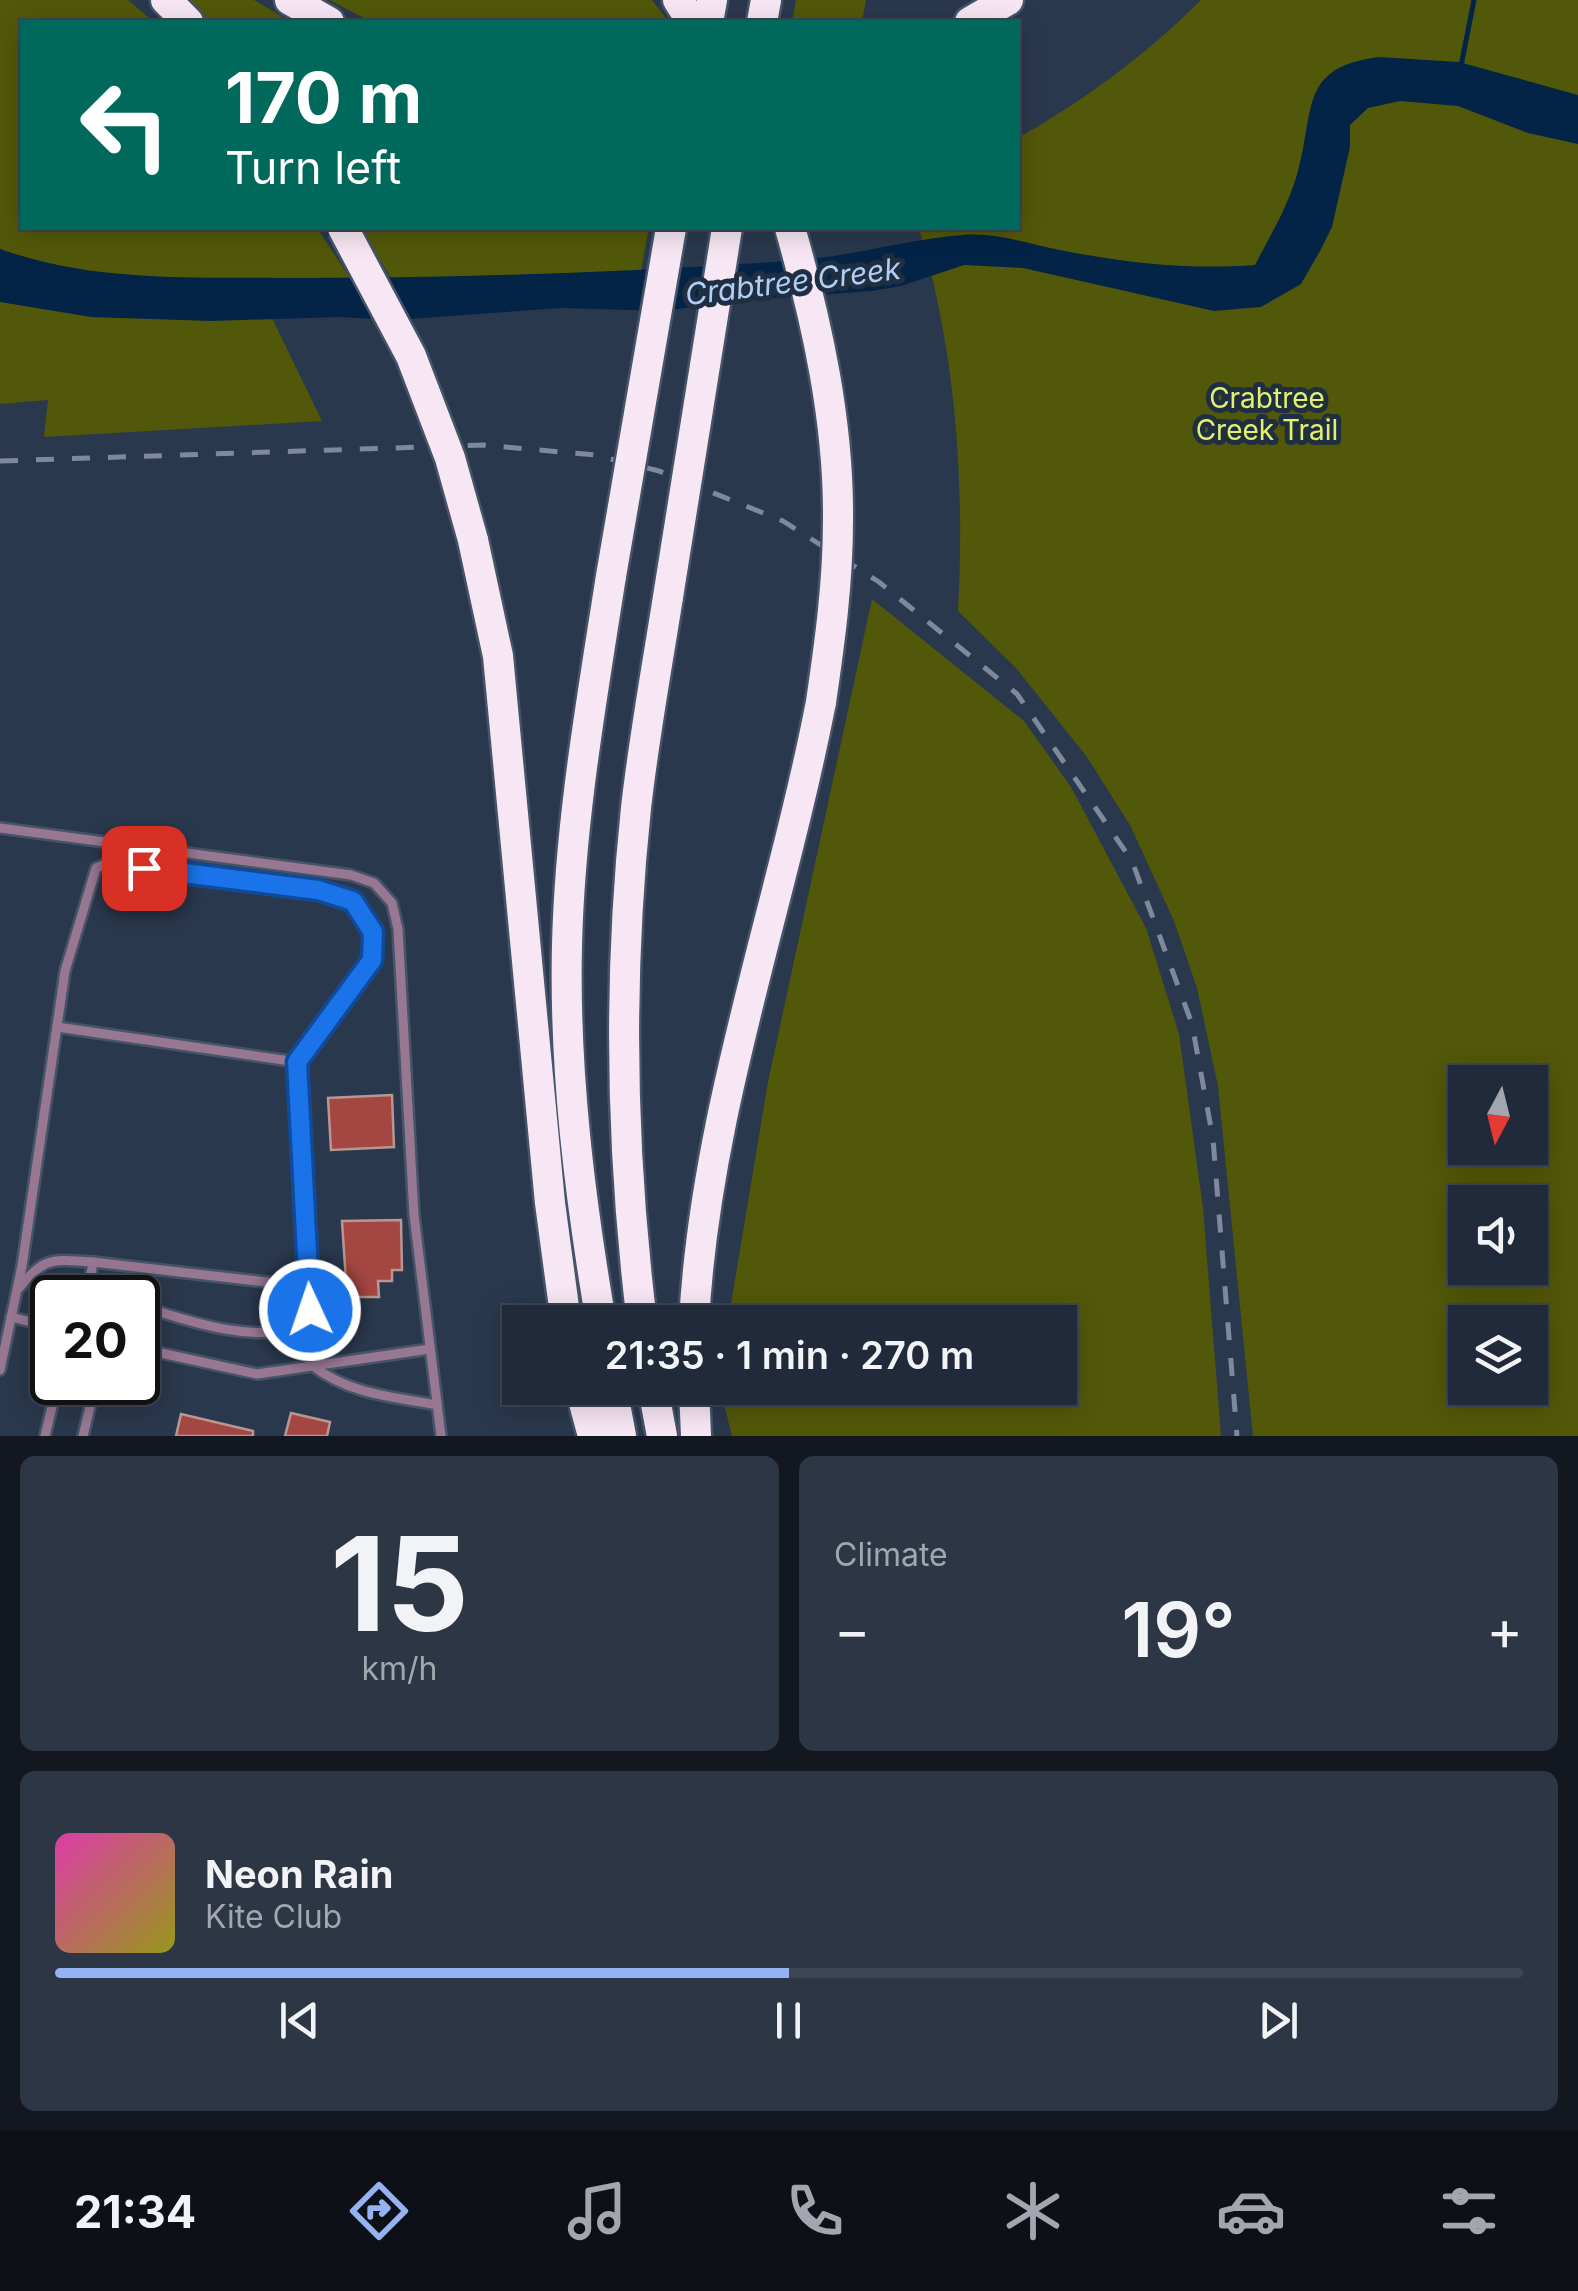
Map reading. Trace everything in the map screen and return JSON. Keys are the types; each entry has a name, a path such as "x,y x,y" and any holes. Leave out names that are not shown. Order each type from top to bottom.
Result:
{"highway":[{"path":"166,0 186,20"},
{"path":"290,0 325,20"},
{"path":"973,20 1008,0"},
{"path":"343,230 411,356 450,458 474,540 500,674 550,1203 564,1305"},
{"path":"598,1305 573,1128 567,946 576,822 610,576 671,230"},
{"path":"640,1305 632,1233 623,1009 636,808 727,230"},
{"path":"695,1305 712,1161 781,886 821,702 834,617 838,518 834,444 811,304 791,230"},
{"path":"585,1405 593,1436"},
{"path":"615,1405 621,1436"},
{"path":"656,1405 662,1436"},
{"path":"695,1405 696,1436"}],"lane":[{"path":"0,828 351,875 374,883 392,904 402,978 414,1215 441,1436"},
{"path":"0,1370 17,1290 65,970 96,868 108,863 318,890 353,901 373,932 372,960 297,1062 308,1324 294,1330 249,1332 160,1310"},
{"path":"57,1027 297,1062"},
{"path":"17,1290 32,1272 50,1260 309,1287"},
{"path":"91,1275 93,1262"},
{"path":"11,1317 30,1322"},
{"path":"160,1353 257,1374 430,1349"},
{"path":"313,1366 353,1390 437,1405"},
{"path":"45,1436 52,1405"},
{"path":"83,1436 90,1405"}],"green space":[{"path":"0,0 128,0 152,20 20,20 20,230 318,230 350,278 129,276 42,262 0,249"},
{"path":"186,0 254,0 288,20 206,20"},
{"path":"329,0 652,0 667,20 368,20"},
{"path":"796,0 866,0 862,20 792,20"},
{"name":"Crabtree Creek Trail","path":"1201,0 1578,0 1578,1436 1253,1436 1218,1086 1197,988 1174,921 1130,825 1087,757 1016,668 958,611 960,514 955,418 942,322 920,230 1020,230 1020,137 1114,75"},
{"path":"362,230 649,230 641,271 391,278"},
{"path":"0,277 267,308 322,421 44,437 48,400 0,404"},
{"path":"872,599 1024,721 1071,787 1146,928 1179,1034 1203,1208 1221,1436 732,1436 724,1405 1077,1405 1077,1305 731,1305 768,1082"}],"water":[{"name":"Crabtree Creek","path":"1379,57 1459,62 1578,95 1578,144 1528,133 1458,106 1400,101 1368,108 1350,125 1350,147 1332,227 1320,251 1301,284 1261,307 1214,311 1023,268 964,265 901,286 872,291 663,311 561,308 395,320 339,317 211,321 91,317 0,302 0,249 70,267 140,276 413,277 799,260 975,235 1133,262 1206,267 1255,265 1294,184 1310,110 1323,81 1353,62"}],"building":[{"path":"392,1095 394,1147 331,1150 328,1098"},
{"path":"401,1220 402,1270 392,1270 392,1281 378,1281 379,1297 347,1297 342,1221"},
{"path":"291,1413 330,1422 327,1436 285,1436"},
{"path":"181,1414 253,1431 253,1436 176,1436"}],"waterway":[{"path":"1461,66 1474,0"}],"railway":[{"path":"0,461 483,445 595,455 659,471 783,521 879,582 1017,694 1132,861 1192,1024 1213,1139 1237,1436"}],"route":[{"path":"144,868 318,890 353,901 373,932 372,960 297,1062 310,1310"}]}
